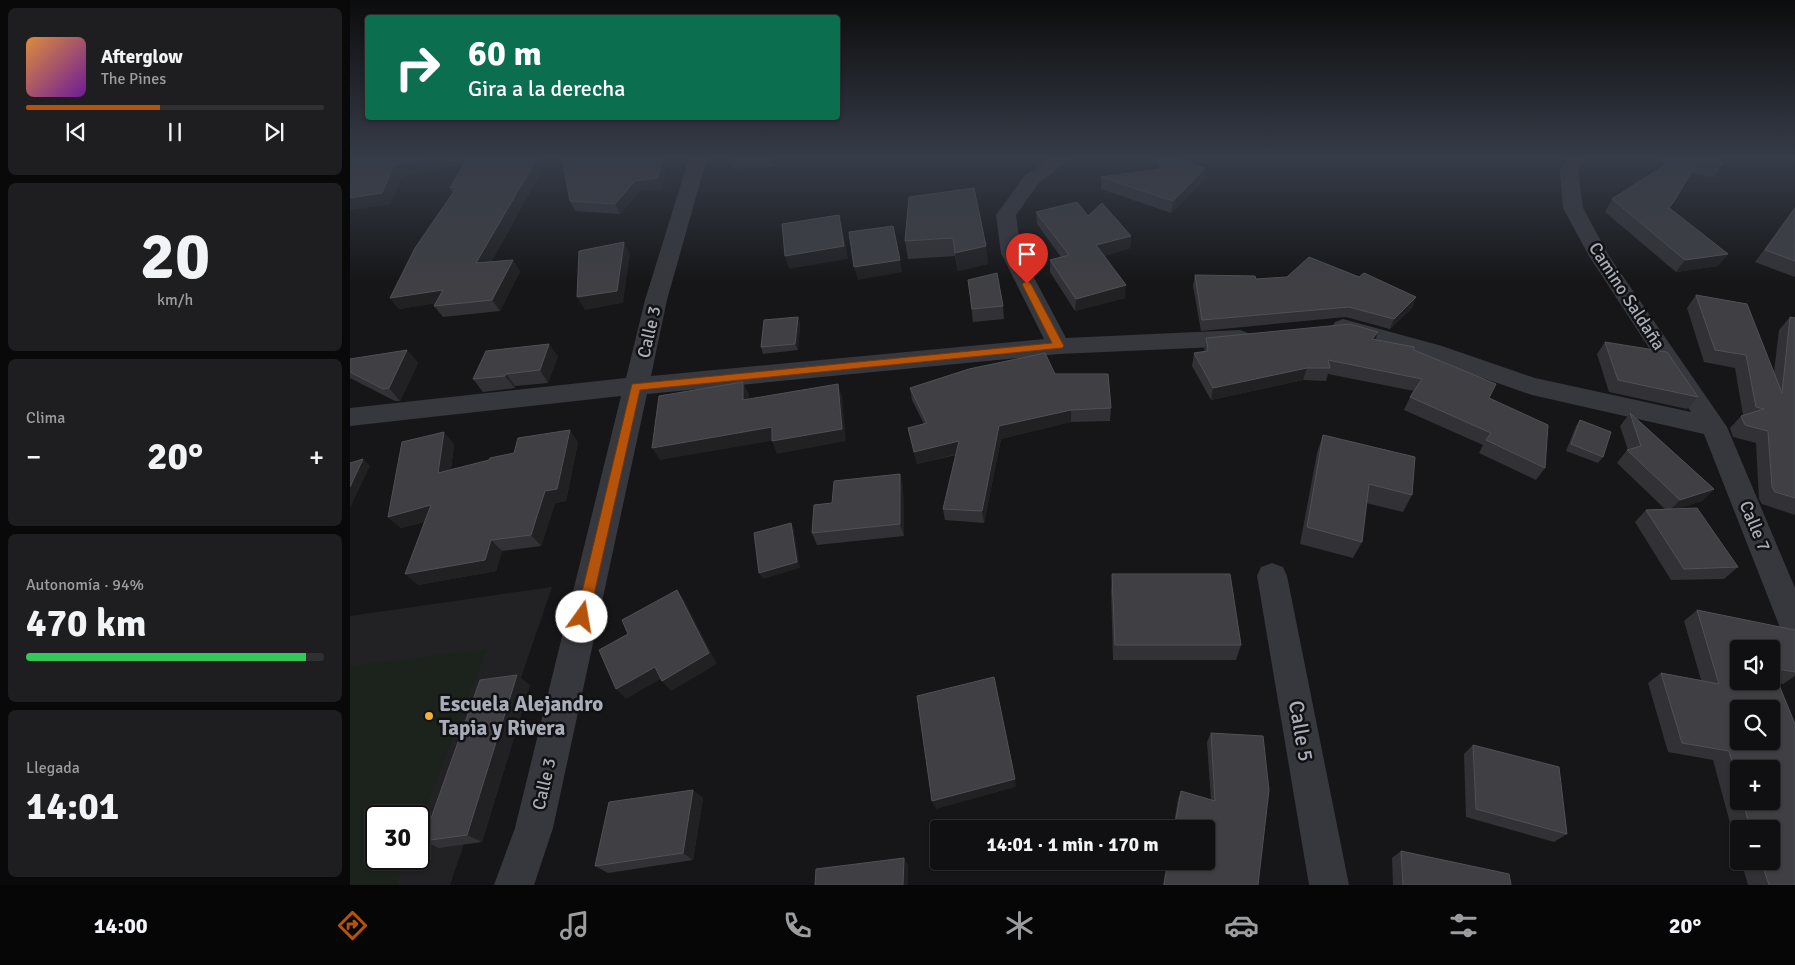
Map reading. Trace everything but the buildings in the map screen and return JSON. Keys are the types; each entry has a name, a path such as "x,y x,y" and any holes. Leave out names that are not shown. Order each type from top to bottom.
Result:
{"street":[{"name":"Calle 3","path":"514,885 534,828 656,300 686,199"},
{"path":"1017,199 1006,214 1011,253 1059,346"},
{"name":"Camino Saldaña","path":"1572,199 1573,208 1599,256 1714,427"},
{"path":"1318,330 1346,327 1434,352 1532,386 1714,427"},
{"path":"350,417 636,386 1059,346 1214,340 1261,336"},
{"name":"Calle 7","path":"1714,427 1795,625"},
{"name":"Calle 5","path":"1272,576 1329,885"}],"shaded area":[{"name":"Escuela Alejandro Tapia y Rivera","path":"552,587 450,885 350,885 350,616"},
{"path":"487,649 427,805 365,805 365,870 402,870 396,885 350,885 350,666"}],"place":[{"name":"Escuela Alejandro Tapia y Rivera","path":"429,716"}],"route":[{"path":"582,617 636,386 1059,346 1027,284"}]}
